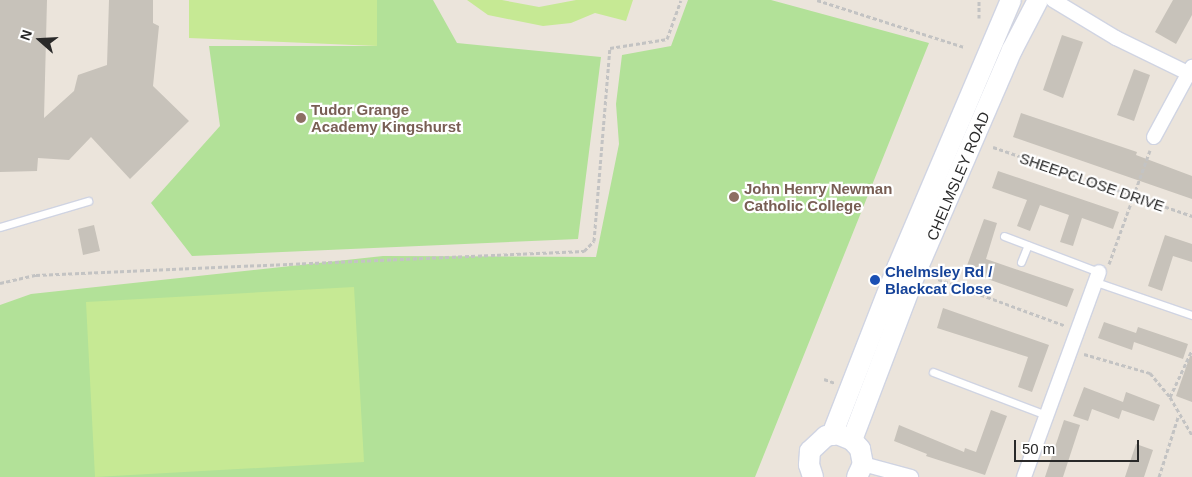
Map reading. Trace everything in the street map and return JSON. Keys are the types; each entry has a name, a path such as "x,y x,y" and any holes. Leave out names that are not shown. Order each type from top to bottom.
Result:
{"street":[{"name":"CHELMSLEY ROAD","path":"832,435 902,257 1011,0"},
{"name":"CHELMSLEY ROAD","path":"852,440 915,274 1012,50 1038,0"},
{"path":"1053,0 1116,38 1191,72 1154,137"},
{"path":"1024,477 1098,277"},
{"path":"813,477 808,465 810,451 816,442 832,435 852,440 860,449 860,470 911,477"}],"lane":[{"path":"0,226 88,201"},
{"path":"1004,236 1192,315"},
{"path":"1021,262 1028,245"},
{"path":"933,372 1046,415"}],"path":[{"path":"0,283 36,275 584,251 594,241 610,48 666,39 681,0"},
{"path":"817,0 964,46"},
{"path":"979,0 979,18"},
{"path":"1098,277 1109,265 1154,137"},
{"name":"SHEEPCLOSE DRIVE","path":"992,147 1192,216"},
{"path":"938,279 1060,322 1077,335"},
{"path":"1170,397 1192,350"},
{"path":"1072,351 1150,373 1170,397 1178,416 1192,435"},
{"path":"1159,477 1178,416"}],"green space":[{"path":"189,0 377,0 377,46 189,38"},
{"path":"377,0 433,0 457,43 601,57 578,239 192,256 151,203 220,126 209,46 377,46"},
{"path":"467,0 502,0 539,7 576,0 633,0 626,21 595,13 571,23 543,26 488,15"},
{"name":"John Henry Newman Catholic College","path":"688,0 771,0 929,43 755,477 0,477 0,305 31,294 383,256 596,257 619,144 616,104 622,55 671,46"},
{"path":"354,287 364,462 95,477 86,302"}],"building":[{"path":"0,0 47,0 44,118 74,91 78,75 107,65 109,0 153,0 153,23 159,26 153,86 189,121 130,179 91,137 69,160 38,158 37,171 0,172"},
{"path":"1173,0 1192,0 1192,15 1176,44 1155,32"},
{"path":"1062,35 1083,42 1063,98 1043,90"},
{"path":"1134,69 1150,75 1134,121 1117,115"},
{"path":"1021,113 1137,152 1136,155 1192,176 1192,199 1013,137"},
{"path":"998,171 1119,212 1113,229 1082,218 1073,246 1060,242 1069,215 1040,205 1030,231 1017,226 1027,200 992,188"},
{"path":"984,219 997,223 986,259 1074,289 1067,307 965,271"},
{"path":"94,225 100,251 83,255 78,229"},
{"path":"1165,235 1192,244 1192,262 1173,256 1162,291 1148,286"},
{"path":"943,308 1049,345 1032,392 1018,387 1028,357 937,328"},
{"path":"1104,322 1136,333 1138,327 1188,344 1183,359 1134,342 1132,350 1098,338"},
{"path":"1190,356 1192,356 1192,402 1176,396"},
{"path":"1084,387 1123,402 1126,392 1160,405 1154,421 1122,410 1119,419 1092,409 1088,421 1073,416"},
{"path":"991,410 1007,416 985,475 926,456 927,454 894,441 899,425 964,452 965,448 976,452"},
{"path":"1064,420 1080,425 1063,477 1045,477"},
{"path":"1136,444 1153,450 1144,477 1125,477"}],"place":[{"name":"Tudor Grange Academy Kingshurst","path":"301,118"},
{"name":"John Henry Newman Catholic College","path":"734,197"},
{"name":"Chelmsley Rd / Blackcat Close","path":"875,280"}]}
